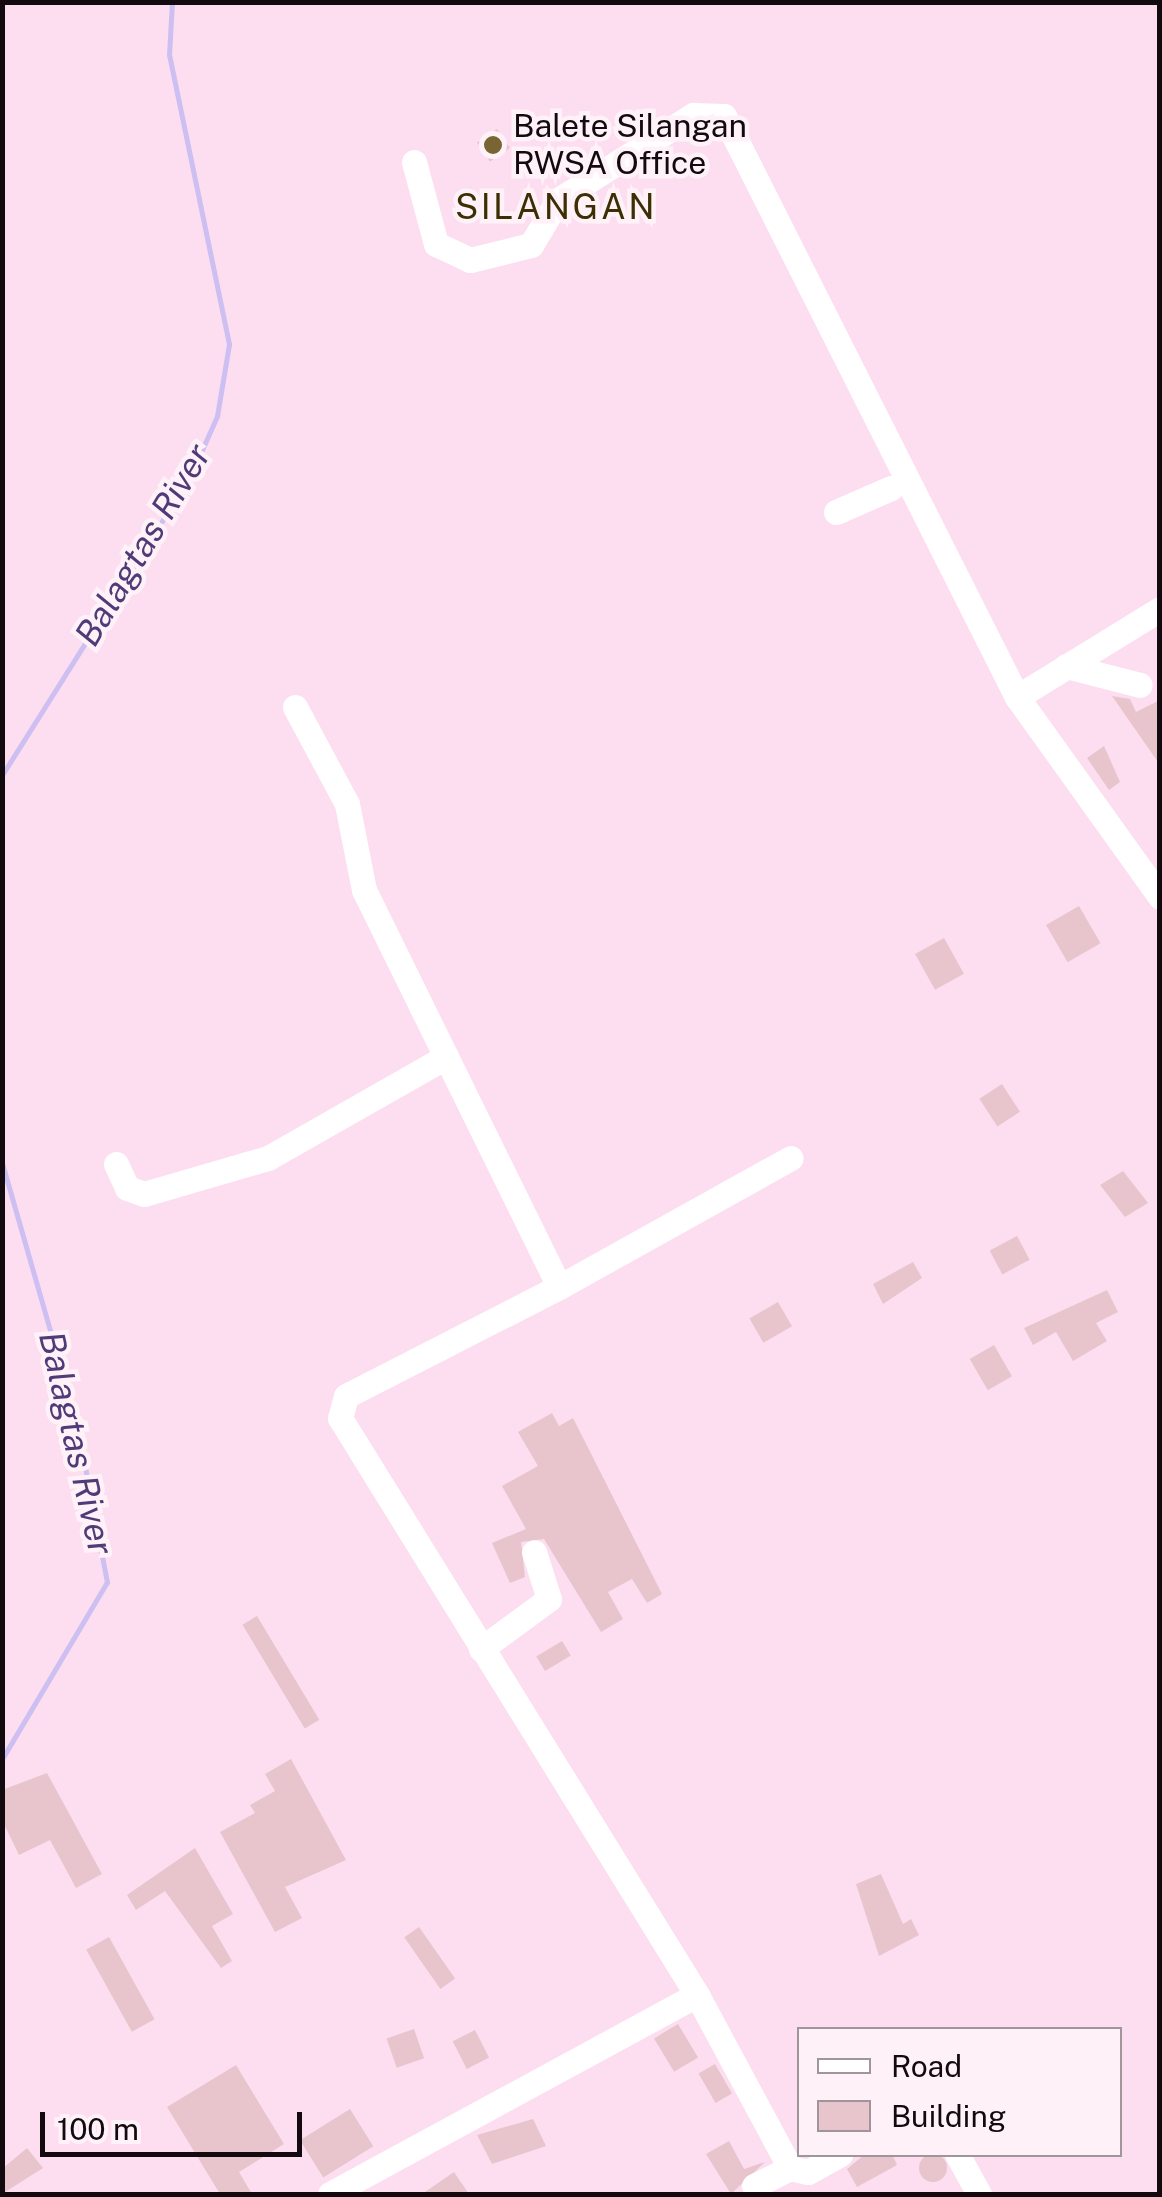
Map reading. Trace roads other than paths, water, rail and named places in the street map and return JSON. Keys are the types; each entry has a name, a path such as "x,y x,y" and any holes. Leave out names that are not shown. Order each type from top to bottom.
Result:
{"street":[{"path":"414,162 436,244 470,260 531,245 558,200 693,115 718,112 899,485 1017,697 1160,896"},
{"path":"836,512 899,485"},
{"path":"1017,697 1160,609"},
{"path":"1066,666 1140,684"},
{"path":"295,707 347,804 364,890 559,1288"},
{"path":"116,1164 128,1188 144,1194 268,1158 446,1056"},
{"path":"790,2168 697,1996 481,1649 338,1409 346,1396 559,1288 791,1158"},
{"path":"481,1649 550,1600 534,1552"},
{"path":"330,2194 697,1996"},
{"path":"754,2186 790,2168 808,2172 835,2157"},
{"path":"959,2157 980,2194"}],"waterway":[{"name":"Balagtas River","path":"2,775 190,477 217,416 229,344 169,55 172,2"},
{"name":"Balagtas River","path":"2,1163 77,1425 107,1582 2,1759"}],"place":[{"name":"Balete Silangan RWSA Office","path":"493,145"}],"district":[{"name":"SILANGAN","path":"556,207"}]}
